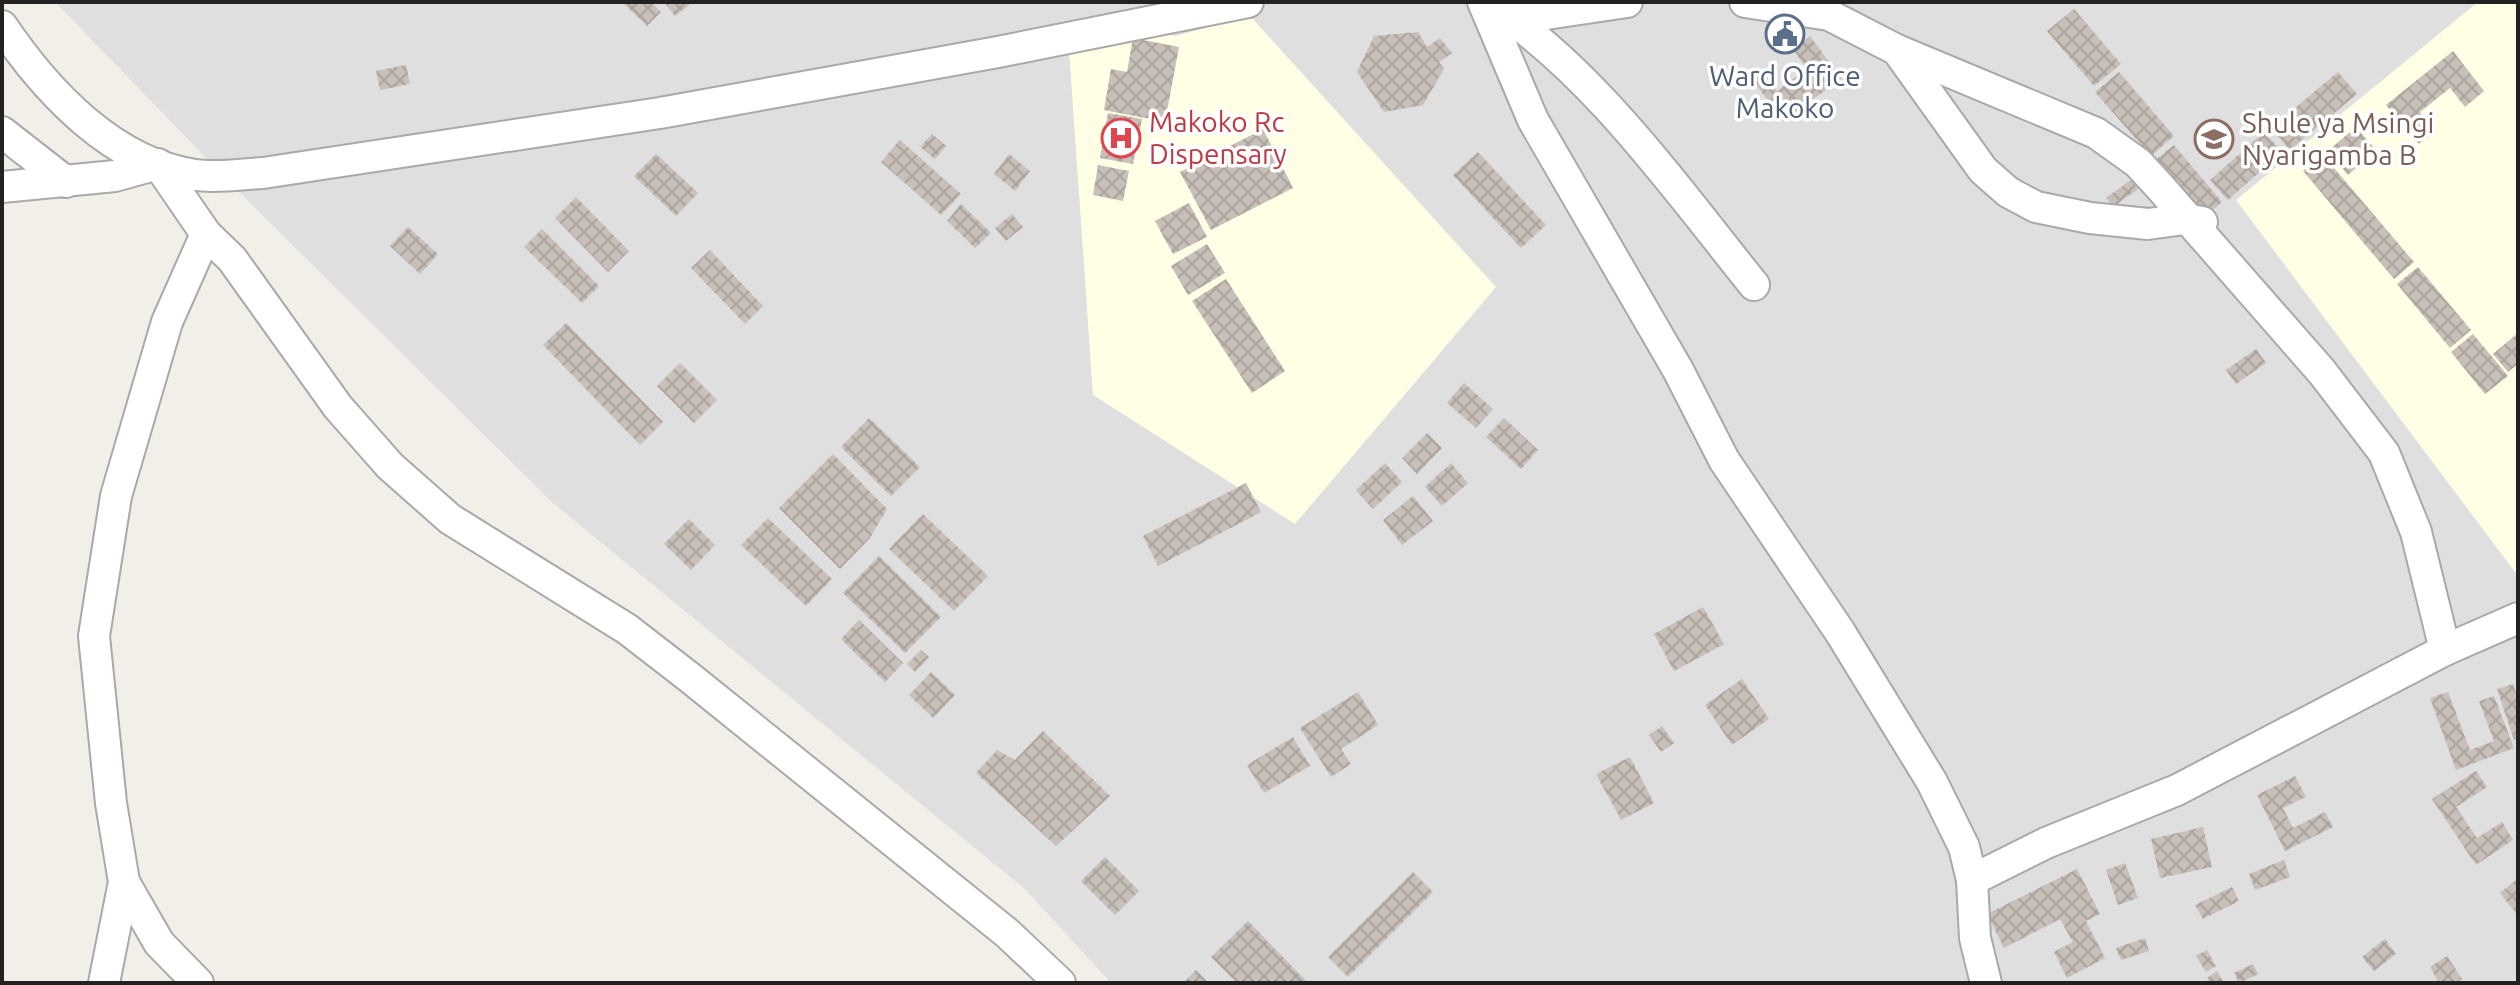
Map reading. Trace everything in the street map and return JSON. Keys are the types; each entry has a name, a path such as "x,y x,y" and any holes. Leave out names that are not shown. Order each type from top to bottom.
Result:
{"street":[{"path":"2,26 27,63 65,103 94,127 158,164 197,176 263,173 660,113 998,52 1248,2"},
{"path":"1484,2 1513,19 1562,61 1642,147 1754,285"},
{"path":"1484,2 1533,120 1678,370 1724,460 1840,632 1932,782 1964,847 1972,880 1975,938 1986,983"},
{"path":"1513,19 1627,2"},
{"path":"1745,2 1829,15 1897,50 2096,133 2138,163 2198,221 2384,453 2416,532 2445,650"},
{"path":"1897,50 1983,170 2008,192 2036,207 2090,218 2148,224 2198,221"},
{"path":"2,132 66,182"},
{"path":"2,187 115,176 158,164"},
{"path":"158,164 206,234 232,259 338,407 390,466 450,519 627,629 1007,933 1060,983"},
{"path":"198,983 159,943 124,882 111,803 94,636 116,496 167,322 206,234"},
{"path":"1972,880 2046,843 2177,790 2445,650 2518,618"},
{"path":"104,983 124,882"}],"shaded area":[{"path":"55,2 2518,2 2518,983 1111,983 1025,889 554,504 251,204"},
{"path":"2478,2 2518,2 2518,576 2236,200"},
{"path":"1250,16 1496,287 1295,524 1093,395 1069,50 1129,27 1175,36"}],"building":[{"path":"622,2 651,2 661,12 647,26"},
{"path":"664,2 693,2 675,16"},
{"path":"2074,9 2121,64 2094,86 2047,31"},
{"path":"1418,32 1427,47 1440,38 1452,53 1439,62 1444,69 1423,105 1384,112 1357,72 1374,36"},
{"path":"1810,36 1841,79 1783,121 1752,79 1762,71 1777,91 1807,69 1793,49"},
{"path":"1133,38 1179,47 1165,122 1104,110 1111,69 1127,72"},
{"path":"2453,51 2484,91 2465,107 2450,88 2420,112 2436,131 2419,144 2386,105"},
{"path":"406,65 410,84 380,90 376,71"},
{"path":"2119,72 2174,136 2151,156 2095,92"},
{"path":"2338,72 2357,94 2290,150 2271,128"},
{"name":"Makoko Rc Dispensary","path":"1108,113 1142,119 1133,164 1100,158"},
{"path":"2356,127 2376,150 2348,175 2328,151"},
{"path":"1263,129 1293,188 1211,230 1180,172"},
{"path":"2264,132 2282,152 2228,200 2210,180"},
{"path":"932,134 946,146 935,159 920,147"},
{"path":"900,140 961,194 941,215 881,162"},
{"path":"2174,145 2222,202 2203,219 2154,161"},
{"path":"1478,152 1546,225 1521,248 1453,175"},
{"path":"656,154 698,193 676,216 634,176"},
{"path":"1009,154 1030,171 1015,191 994,174"},
{"path":"2323,155 2414,262 2394,279 2303,171"},
{"path":"1098,165 1129,171 1123,201 1093,195"},
{"path":"2132,179 2138,189 2113,207 2106,198"},
{"path":"576,197 629,251 608,272 555,218"},
{"path":"1189,203 1207,237 1173,254 1155,221"},
{"path":"961,204 991,233 975,248 947,221"},
{"path":"1012,214 1023,227 1006,241 995,228"},
{"path":"408,227 438,254 420,274 390,246"},
{"path":"542,229 599,286 582,303 524,247"},
{"path":"1207,244 1225,273 1188,295 1171,266"},
{"path":"710,250 763,306 745,324 691,268"},
{"path":"2418,267 2471,330 2450,348 2397,284"},
{"path":"1226,279 1285,371 1252,393 1192,301"},
{"path":"566,323 663,422 640,445 543,345"},
{"path":"2518,333 2518,364 2508,372 2493,354"},
{"path":"2473,334 2508,376 2485,394 2451,352"},
{"path":"2256,349 2266,363 2236,384 2226,370"},
{"path":"680,363 717,400 694,423 657,386"},
{"path":"1464,383 1493,409 1476,428 1447,403"},
{"path":"869,418 920,467 891,496 841,447"},
{"path":"1504,418 1538,450 1521,469 1486,437"},
{"path":"1427,433 1442,448 1417,474 1402,458"},
{"path":"833,454 887,509 870,538 840,569 779,508"},
{"path":"1385,463 1402,482 1373,509 1356,490"},
{"path":"1451,463 1468,483 1442,506 1425,487"},
{"path":"1246,483 1261,512 1158,566 1143,536"},
{"path":"1413,496 1433,521 1402,545 1383,520"},
{"path":"923,514 988,576 954,611 889,549"},
{"path":"768,518 832,579 806,606 741,545"},
{"path":"689,519 715,545 691,570 664,544"},
{"path":"879,556 941,617 905,653 843,593"},
{"path":"1703,607 1724,644 1674,671 1654,634"},
{"path":"859,620 903,663 885,682 841,639"},
{"path":"921,650 929,657 915,672 907,664"},
{"path":"931,672 955,695 933,718 909,695"},
{"path":"1742,679 1769,719 1732,745 1705,705"},
{"path":"2513,684 2518,699 2518,738 2514,740 2497,689"},
{"path":"1358,692 1378,725 1341,749 1351,764 1331,777 1300,728"},
{"path":"2448,692 2470,750 2494,741 2479,701 2494,696 2514,748 2456,770 2430,698"},
{"path":"1662,726 1674,743 1661,752 1649,735"},
{"path":"1043,731 1110,796 1056,846 976,773 997,750 1015,760"},
{"path":"1293,737 1310,766 1264,793 1247,765"},
{"path":"1630,757 1654,803 1621,820 1596,774"},
{"path":"2476,771 2487,787 2456,807 2477,838 2502,822 2513,840 2476,865 2432,799"},
{"path":"2295,776 2306,797 2283,808 2293,828 2325,812 2333,827 2285,851 2257,795"},
{"path":"2203,827 2212,867 2160,878 2151,839"},
{"path":"1105,857 1139,891 1115,915 1081,881"},
{"path":"2284,860 2290,877 2255,890 2249,874"},
{"path":"2125,863 2138,898 2118,905 2106,870"},
{"path":"2077,869 2100,914 2086,921 2105,958 2067,978 2054,952 2073,942 2060,919 2004,948 1987,914"},
{"path":"1413,872 1433,892 1348,977 1328,957"},
{"path":"2516,880 2518,883 2518,916 2500,893"},
{"path":"2232,887 2239,901 2203,919 2195,905"},
{"path":"1248,921 1308,983 1237,983 1211,957"},
{"path":"2145,938 2149,951 2121,960 2116,948"},
{"path":"2385,939 2396,954 2374,971 2362,957"},
{"path":"2207,950 2216,966 2206,972 2196,956"},
{"path":"2447,956 2462,979 2456,983 2439,983 2430,967"},
{"path":"2253,964 2258,974 2239,983 2234,973"},
{"path":"1196,970 1209,983 1183,983"},
{"path":"2217,971 2223,981 2210,983 2207,978"}],"place":[{"name":"Ward Office Makoko","path":"1785,34"},
{"name":"Makoko Rc Dispensary","path":"1121,138"},
{"name":"Shule ya Msingi Nyarigamba B","path":"2214,139"}]}
